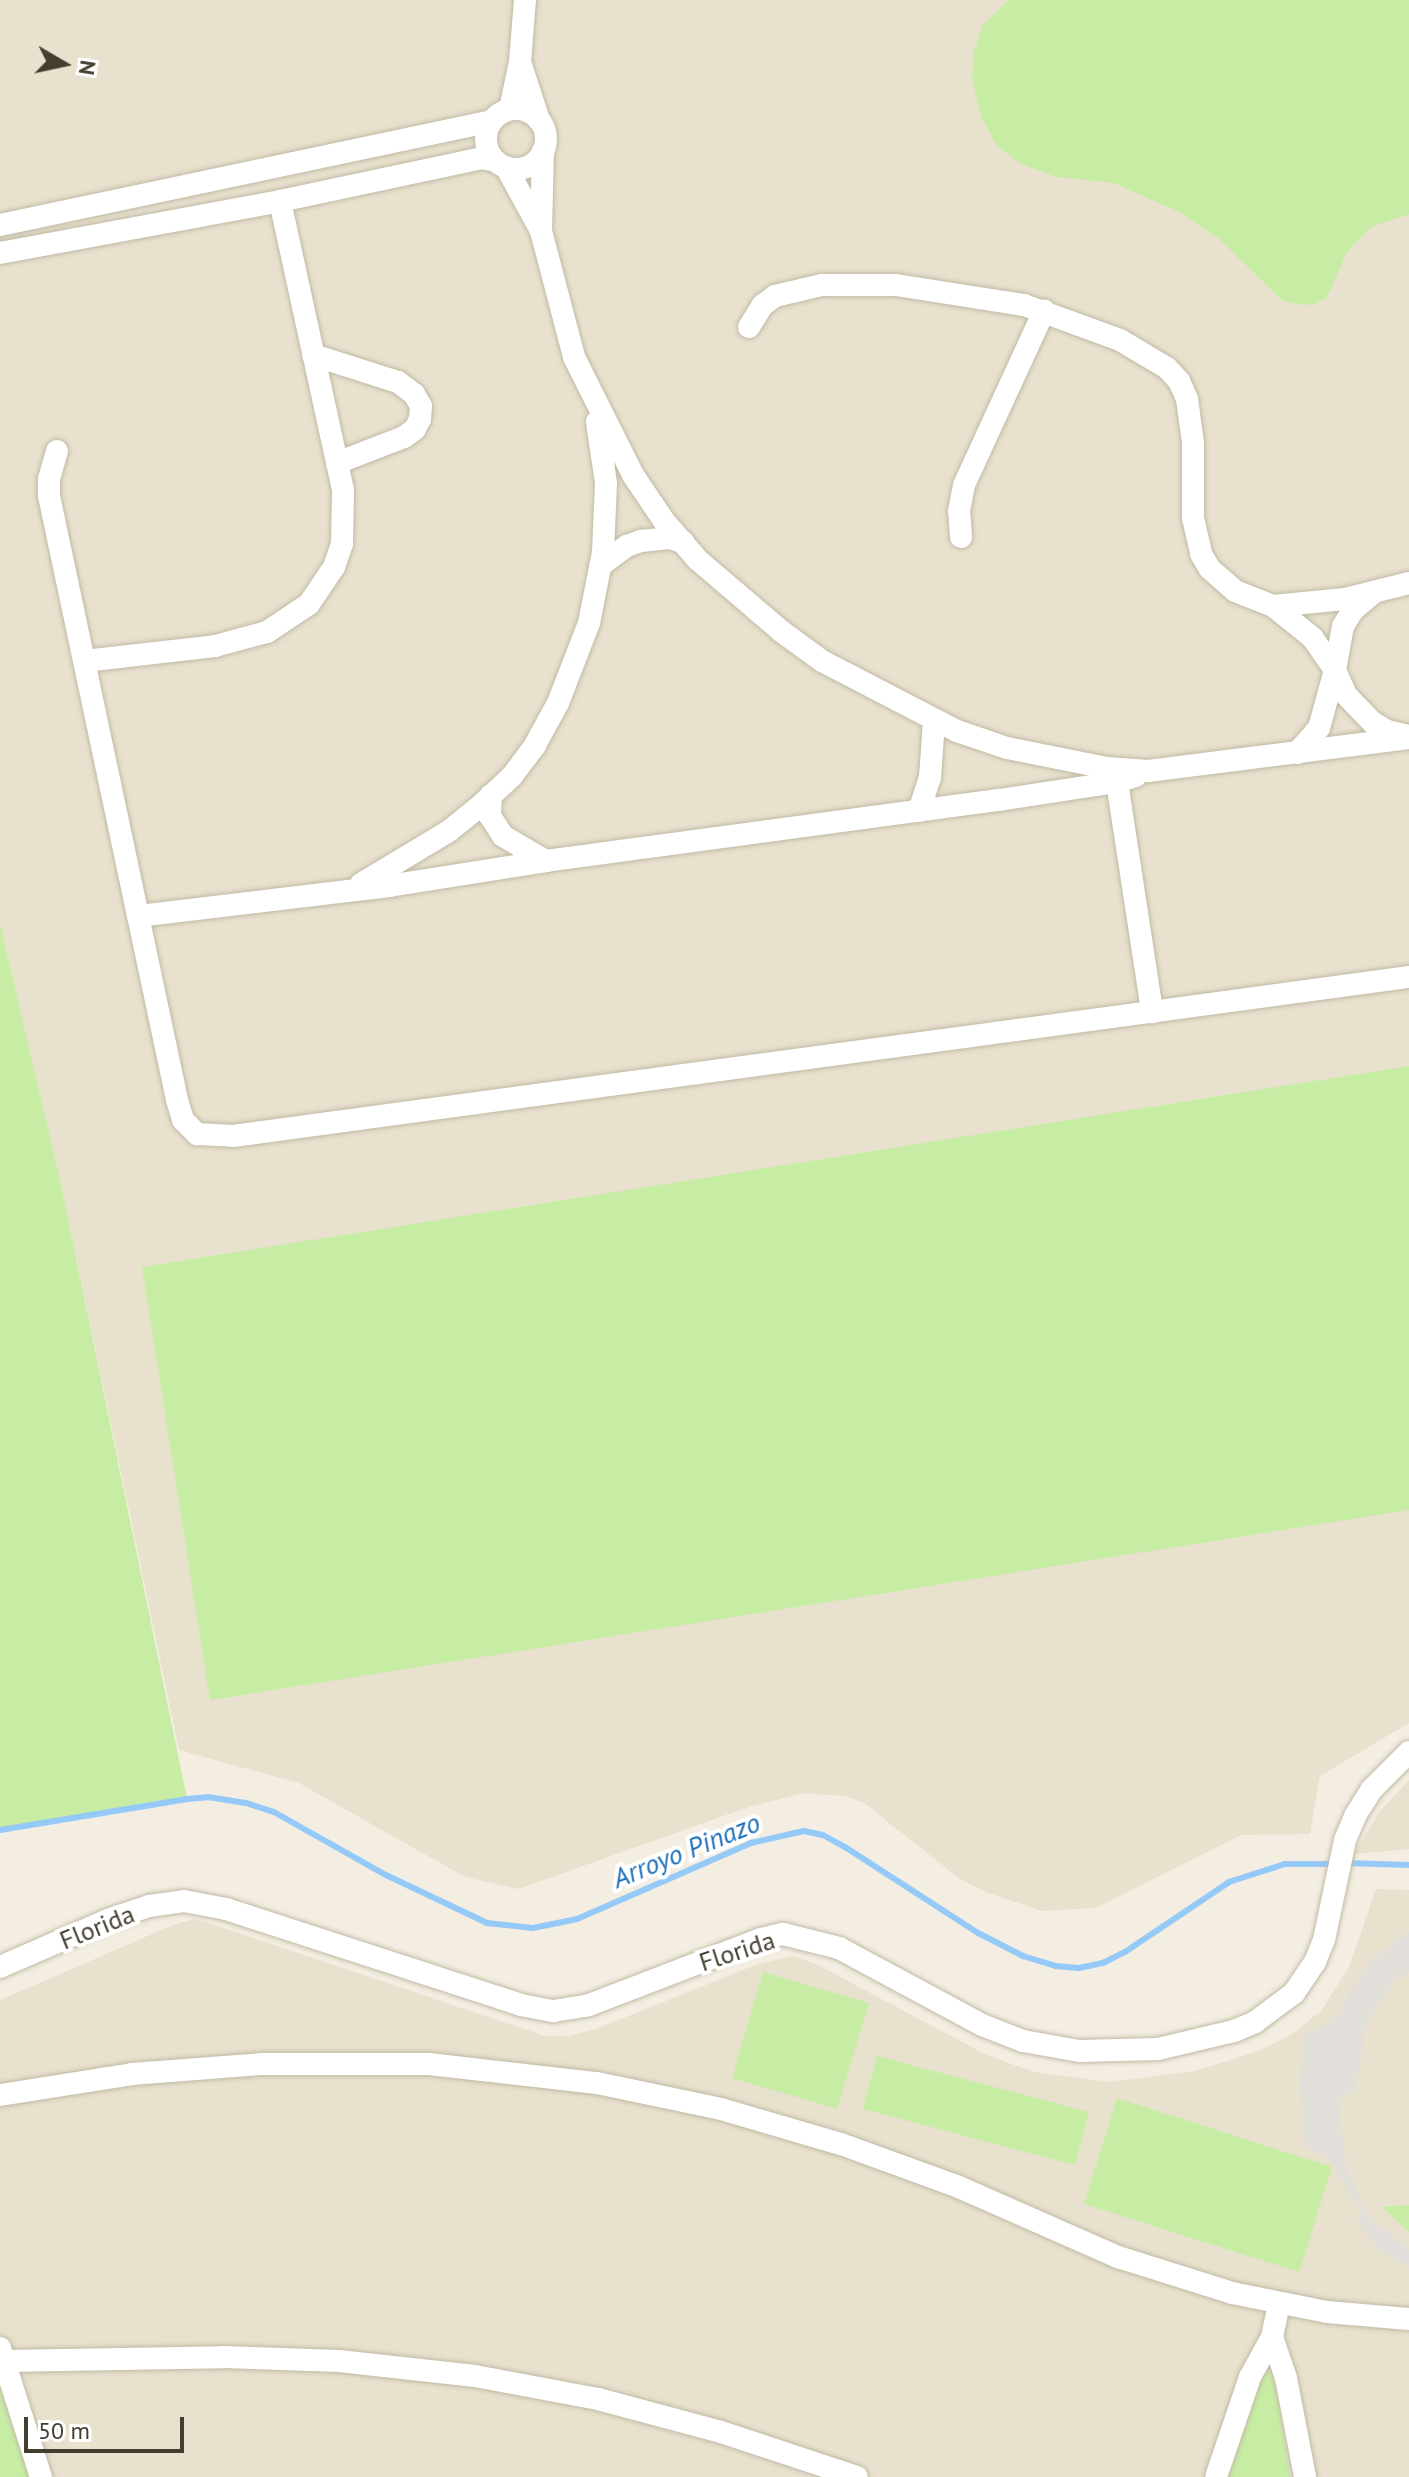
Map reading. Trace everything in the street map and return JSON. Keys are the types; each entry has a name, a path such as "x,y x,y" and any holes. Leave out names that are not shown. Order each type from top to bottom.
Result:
{"street":[{"path":"525,0 520,62 501,115 486,138 541,231"},
{"path":"520,62 546,135 541,231 563,323 589,390 633,475 683,542 709,569 801,646 871,689 934,721 1007,748 1112,775"},
{"path":"0,225 526,110 539,120"},
{"path":"0,253 280,201 482,158 523,168 543,151"},
{"path":"84,661 215,646 244,640 290,620 309,604 322,587 342,544 344,504 337,463 280,201"},
{"path":"749,327 763,305 775,296 822,285 934,288 1044,311 1120,340 1152,358 1179,381 1191,418 1191,498 1201,554 1210,569 1235,591 1273,606 1313,638 1335,670 1346,695 1372,722 1387,731 1409,737"},
{"path":"961,537 959,511 964,485 1044,311"},
{"path":"313,355 398,382 414,394 421,406 415,429 337,463"},
{"path":"349,890 449,831 491,795 512,776 535,745 558,703 589,623 600,566 606,483 601,440 589,390"},
{"path":"57,451 49,479 49,496 183,1120 190,1130 207,1136 233,1136 1409,977"},
{"path":"600,566 627,546 641,541 669,538 683,542"},
{"path":"1273,606 1305,605 1372,594 1409,583"},
{"path":"1297,753 1319,728 1343,626 1353,610 1372,594"},
{"path":"919,811 930,778 934,721"},
{"path":"138,916 919,811 1112,775 1409,737"},
{"path":"1112,775 1152,1012"},
{"path":"491,795 490,816 503,836 546,861"},
{"name":"Florida","path":"0,1967 108,1920 149,1906 184,1901 226,1909 521,2005 553,2011 589,2005 761,1939 783,1934 839,1948 982,2025 1023,2041 1066,2050 1134,2052 1234,2031 1255,2022 1284,2001 1306,1978 1315,1962 1339,1880 1345,1840 1360,1805 1398,1773 1409,1752"},
{"path":"0,2095 132,2074 274,2063 429,2064 597,2083 721,2109 841,2144 959,2187 1118,2257 1232,2293 1279,2304 1409,2319"},
{"path":"1216,2477 1250,2377 1272,2337 1279,2304"},
{"path":"1272,2337 1286,2378 1305,2477"},
{"path":"41,2477 2,2355 339,2361 475,2376 625,2406 721,2432 857,2477"}],"shaded area":[{"path":"0,0 1409,0 1409,1723 1320,1776 1310,1834 1241,1835 1096,1908 1042,1911 988,1893 960,1879 864,1803 845,1796 803,1793 746,1808 518,1889 465,1877 299,1783 179,1750 61,1184 0,923"},
{"path":"1409,1780 1409,1849 1354,1854 1380,1811"},
{"path":"1376,1889 1409,1890 1409,2477 0,2477 0,2000 173,1925 194,1919 212,1924 545,2036 569,2036 596,2029 758,1964 793,1956 816,1964 981,2052 1011,2064 1035,2072 1108,2082 1196,2071 1258,2051 1289,2036 1321,2011 1349,1967"},
{"path":"1409,1931 1409,1971 1395,1980 1367,2022 1355,2092 1337,2097 1346,2165 1367,2215 1409,2250 1409,2267 1378,2249 1357,2222 1360,2213 1328,2157 1305,2147 1300,2081 1304,2034 1332,2022 1369,1962"}],"green space":[{"path":"1009,0 1409,0 1409,214 1371,227 1347,252 1327,297 1314,305 1297,304 1283,301 1218,238 1179,212 1114,183 1057,177 1021,164 997,146 982,118 972,79 974,52 983,25"},
{"path":"0,923 61,1184 187,1799 0,1830"},
{"path":"1409,1066 1409,1510 210,1700 142,1267"},
{"path":"763,1972 869,2003 837,2109 732,2078"},
{"path":"877,2056 1089,2112 1075,2165 863,2109"},
{"path":"1117,2098 1332,2167 1299,2272 1084,2204"},
{"path":"1409,2205 1409,2232 1382,2207"},
{"path":"1265,2369 1273,2372 1290,2477 1226,2477"},
{"path":"0,2387 29,2477 0,2477"}],"waterway":[{"name":"Arroyo Pinazo","path":"0,1830 187,1799 208,1797 246,1803 274,1812 386,1875 487,1923 533,1928 577,1919 751,1843 804,1831 823,1835 845,1847 978,1933 1023,1956 1055,1966 1079,1968 1103,1963 1125,1952 1229,1882 1285,1864 1333,1864"},
{"name":"Arroyo Pinazo","path":"1345,1863 1409,1865"}]}
